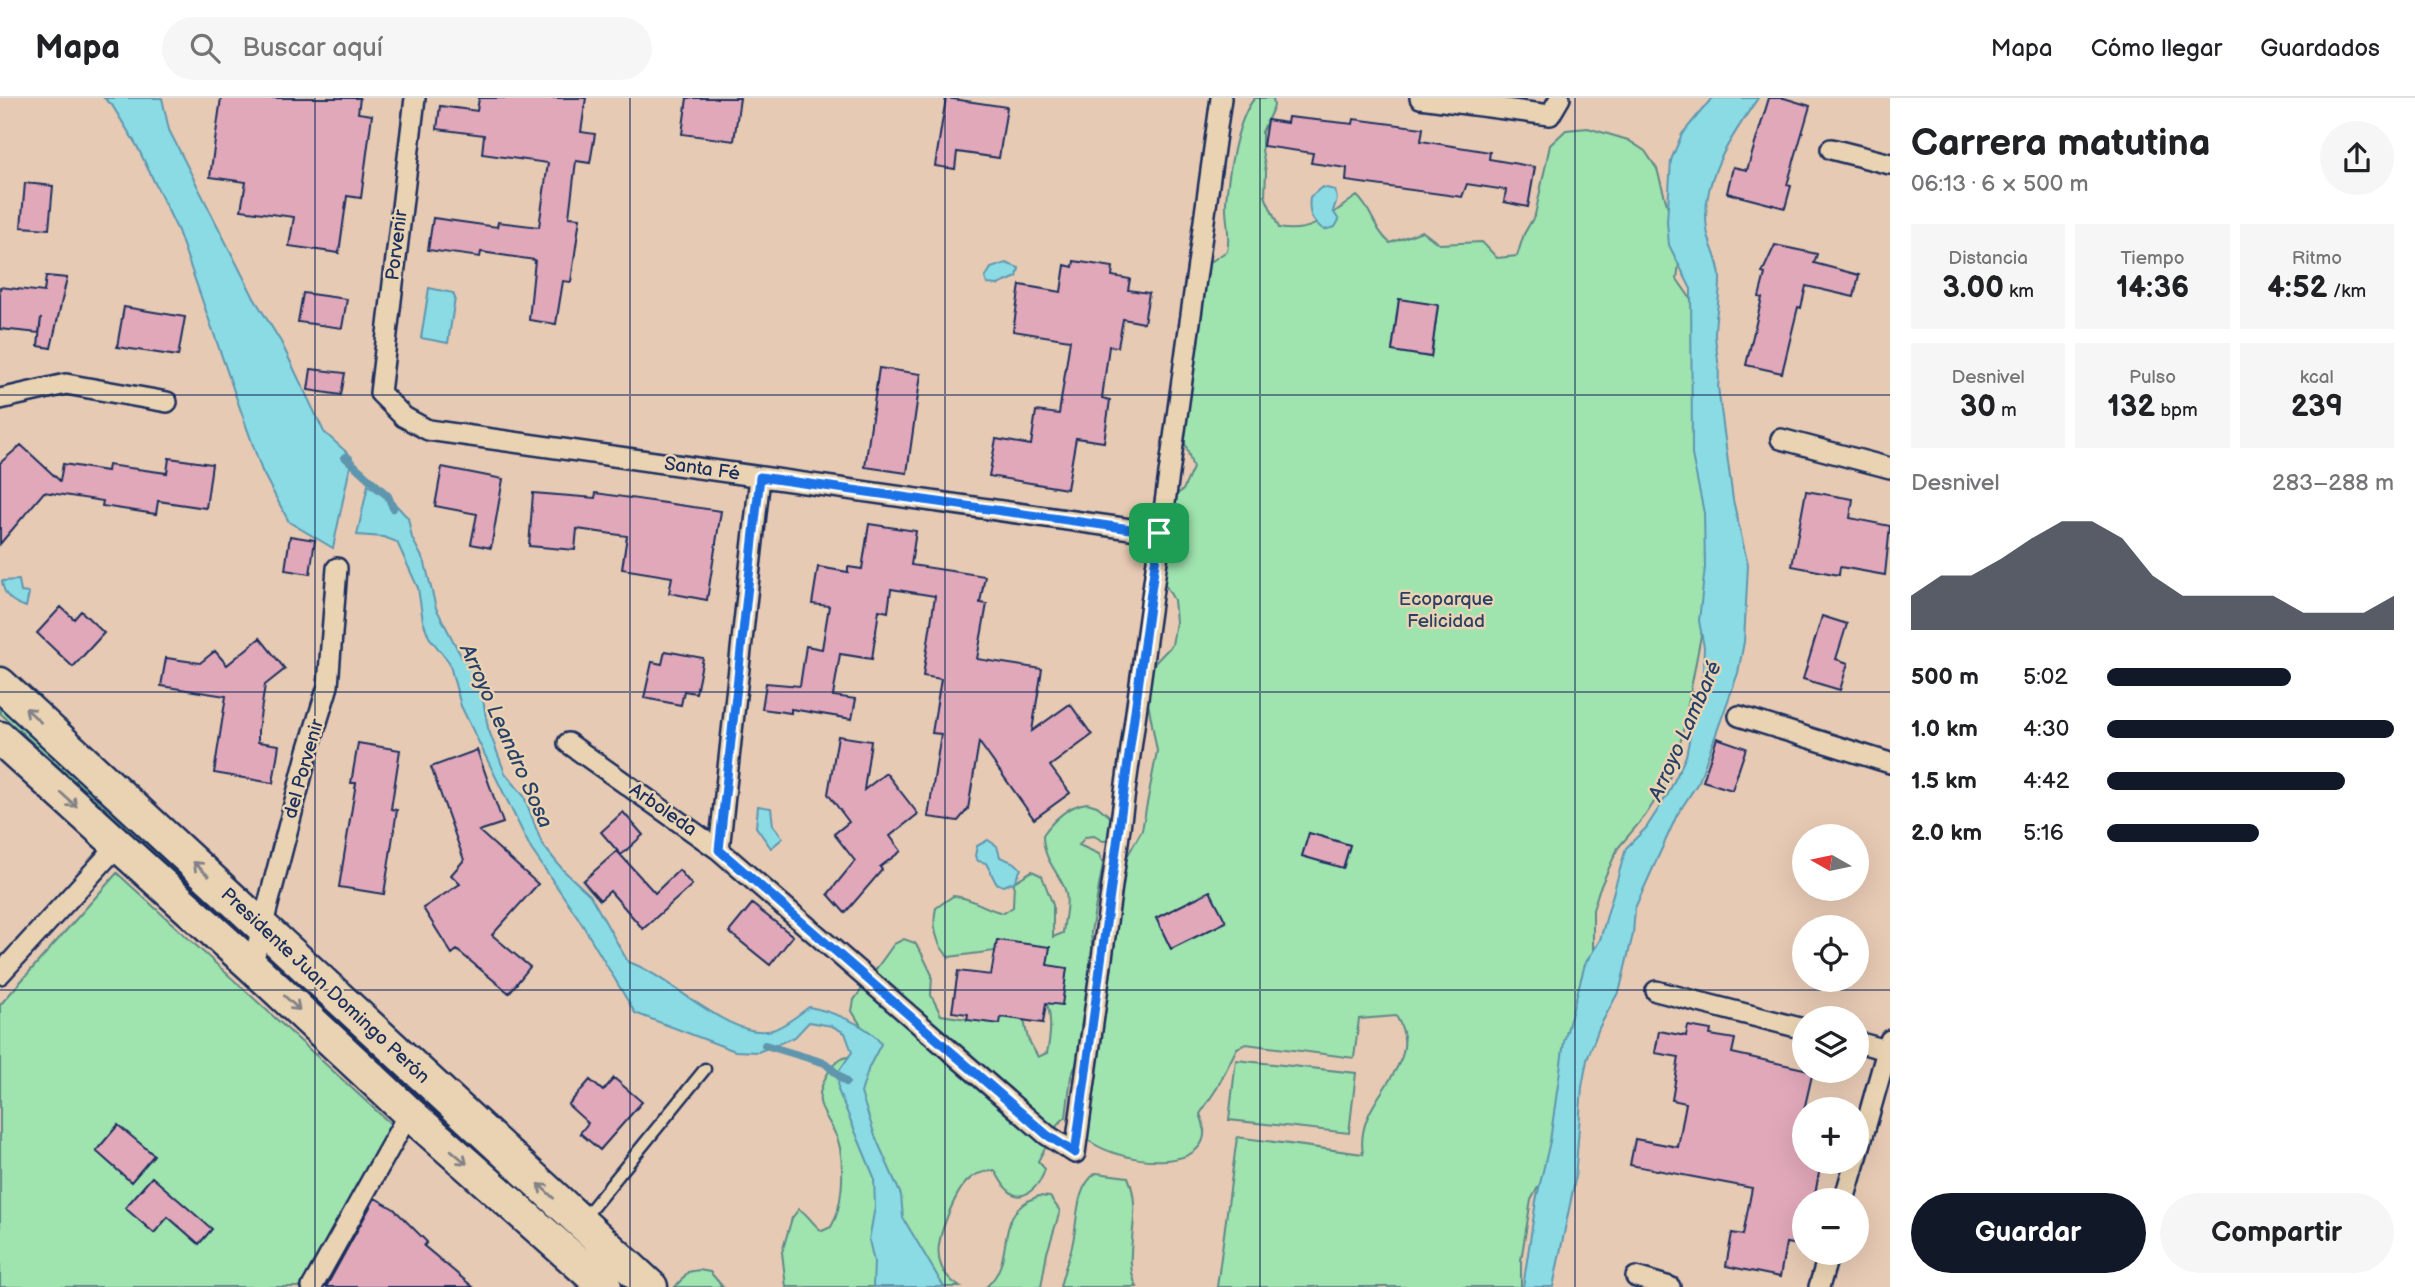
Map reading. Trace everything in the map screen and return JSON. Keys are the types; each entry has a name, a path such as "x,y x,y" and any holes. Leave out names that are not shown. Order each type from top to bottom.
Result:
{"main road":[{"name":"Presidente Juan Domingo Perón","path":"0,684 651,1287"},
{"name":"Presidente Juan Domingo Perón","path":"0,738 253,966 589,1281"}],"street":[{"name":"Porvenir","path":"380,393 415,98"},
{"path":"1159,533 1221,98"},
{"path":"1420,98 1550,115 1560,98"},
{"path":"1831,149 1890,164"},
{"path":"0,399 66,384 167,402"},
{"name":"Santa Fé","path":"380,393 404,417 428,430 1159,533"},
{"path":"1781,439 1890,468"},
{"path":"719,850 760,477"},
{"name":"Arboleda","path":"568,743 719,850 1036,1126 1075,1153 1159,533"},
{"name":"del Porvenir","path":"253,966 308,751 328,686 337,568"},
{"path":"1739,716 1890,763"},
{"path":"0,974 119,844"},
{"path":"1657,991 1792,1026"},
{"path":"1869,1044 1889,1047 1869,1116"},
{"path":"312,1287 409,1113"},
{"path":"1819,1287 1825,1265"},
{"path":"1636,1277 1670,1287"}],"lane":[{"path":"580,1222 705,1069"}],"green space":[{"name":"Ecoparque Felicidad","path":"1255,98 1273,98 1274,106 1262,132 1262,150 1266,172 1265,196 1279,228 1312,225 1357,196 1390,243 1422,231 1439,244 1482,242 1497,258 1517,256 1524,234 1535,215 1550,145 1566,130 1588,128 1628,140 1645,151 1657,169 1680,254 1677,279 1700,312 1709,504 1703,625 1682,736 1669,779 1645,816 1618,848 1593,910 1593,952 1542,1180 1531,1200 1521,1260 1521,1287 1217,1287 1237,1137 1363,1154 1363,1133 1369,1115 1397,1067 1403,1051 1404,1034 1396,1016 1359,1019 1354,1058 1246,1044 1237,1048 1217,1088 1200,1114 1204,1135 1197,1149 1182,1157 1137,1159 1114,1153 1095,1144 1081,1133 1089,1077 1101,1045 1102,1020 1112,967 1110,944 1124,862 1142,830 1157,751 1146,692 1149,669 1172,645 1176,622 1174,600 1163,581 1174,496 1183,490 1193,468 1175,412 1200,269 1227,251 1226,202 1229,177 1238,132","holes":["1399,300 1438,305 1431,357 1392,351","1309,833 1350,845 1344,867 1302,856","1210,891 1225,922 1171,949 1156,918"]},
{"path":"0,702 250,936 248,938 0,713"},
{"path":"1087,803 1097,806 1113,819 1114,840 1103,841 1094,836 1085,837 1079,845 1099,854 1103,864 1091,932 1095,984 1086,991 1084,1048 1071,1076 1066,1117 1058,1124 1038,1161 1045,1169 1040,1180 1026,1194 1014,1194 1006,1188 995,1171 972,1177 961,1188 939,1241 943,1270 960,1287 786,1287 782,1252 792,1218 799,1209 822,1231 831,1227 835,1219 840,1199 842,1167 837,1137 821,1105 822,1086 837,1062 858,1055 869,1039 852,1011 854,1000 894,944 904,939 915,943 921,952 932,975 931,995 941,1015 973,1020 1021,1006 1028,1039 1038,1057 1047,1053 1050,1034 1048,1006 1035,985 1002,950 949,957 938,941 935,914 936,908 953,896 1004,913 1013,907 1014,882 1032,871 1042,876 1053,905 1053,937 1063,933 1066,892 1047,857 1043,835 1062,814"},
{"path":"117,873 393,1126 302,1287 0,1287 0,1005"},
{"path":"276,959 635,1287 622,1287 276,967"},
{"path":"1236,1060 1356,1073 1349,1133 1229,1120"},
{"path":"1096,1173 1128,1177 1134,1206 1132,1275 1137,1287 1060,1287 1073,1240 1080,1198 1089,1180"},
{"path":"1039,1196 1050,1197 1060,1211 1047,1253 1041,1287 986,1287 996,1276 1001,1263 1014,1213"},
{"path":"688,1272 710,1272 723,1287 675,1287"}],"water":[{"path":"104,98 162,98 169,130 254,298 281,342 324,432 352,457 333,548 289,522 262,471 178,231 137,146 112,105"},
{"path":"1712,98 1758,98 1720,159 1708,193 1706,211 1708,235 1720,274 1715,334 1719,367 1718,387 1733,500 1748,565 1744,642 1738,673 1699,781 1677,815 1635,908 1633,934 1620,989 1599,1028 1587,1060 1582,1087 1575,1180 1553,1287 1523,1287 1536,1201 1550,1141 1564,1042 1585,964 1600,940 1626,848 1646,828 1668,794 1686,756 1703,672 1704,647 1699,621 1705,567 1704,513 1692,455 1691,289 1669,245 1667,222 1671,160 1682,134"},
{"path":"1322,187 1335,190 1337,199 1333,211 1339,220 1335,227 1324,230 1313,220 1310,208 1310,197"},
{"path":"1006,263 1019,268 1017,277 998,285 987,284 985,278 991,268"},
{"path":"429,288 453,293 455,298 448,343 421,338"},
{"path":"368,485 396,505 408,518 412,538 425,563 436,608 461,656 479,677 488,728 505,773 524,796 542,844 563,870 590,895 628,962 738,1026 756,1031 772,1030 809,1007 838,1015 876,1037 881,1044 869,1067 861,1093 875,1136 901,1195 903,1218 944,1287 873,1287 874,1262 869,1240 875,1207 874,1177 838,1090 839,1071 852,1052 845,1033 832,1026 809,1022 795,1037 758,1052 735,1051 635,1013 579,919 531,849 461,706 449,662 429,637 423,621 418,588 397,542 384,537 357,535"},
{"path":"19,580 21,592 29,593 26,607 10,598 3,587 2,581"},
{"path":"758,806 771,808 773,825 783,838 771,848 756,827"},
{"path":"988,840 997,846 1000,857 1015,863 1021,869 1014,882 1003,886 996,883 986,863 978,861 975,856 977,846"}],"building":[{"path":"221,98 360,98 358,113 372,115 361,198 347,196 339,253 289,246 294,217 241,210 246,182 210,177"},
{"path":"479,98 586,98 581,132 595,134 590,163 576,161 569,217 580,218 571,282 563,281 556,324 529,320 535,260 481,252 480,257 428,250 433,218 497,227 498,222 539,227 548,163 482,154 484,135 437,129 440,106 477,111"},
{"path":"687,98 740,98 734,141 682,134"},
{"path":"946,98 1007,107 999,158 957,152 955,169 935,166"},
{"path":"1769,98 1784,98 1810,106 1787,185 1791,186 1785,208 1727,193 1733,167 1747,170"},
{"path":"1288,117 1353,124 1354,119 1423,128 1421,141 1490,152 1489,159 1535,167 1528,207 1504,202 1506,190 1467,184 1462,197 1346,181 1347,168 1311,163 1313,153 1263,146 1267,120 1287,123"},
{"path":"25,183 53,186 49,229 21,227"},
{"path":"1775,245 1817,254 1814,263 1859,275 1854,297 1806,286 1801,308 1798,307 1782,373 1746,365 1762,298 1759,297 1765,274 1762,273"},
{"path":"1074,261 1113,267 1112,276 1130,279 1128,290 1149,293 1144,323 1123,319 1118,347 1109,346 1102,398 1110,400 1104,442 1076,438 1067,489 989,476 996,439 1031,445 1036,411 1059,414 1070,340 1013,331 1020,285 1061,292 1065,265 1073,267"},
{"path":"46,276 67,278 51,348 38,346 41,318 39,333 0,329 0,287 44,292"},
{"path":"303,293 347,299 342,328 298,322"},
{"path":"1399,299 1438,305 1431,357 1392,351"},
{"path":"124,307 185,317 178,356 117,347"},
{"path":"879,368 921,374 907,473 865,467"},
{"path":"311,369 345,373 341,395 308,390"},
{"path":"21,445 60,481 63,464 107,471 108,465 167,473 169,458 212,464 206,508 158,501 156,514 102,506 103,501 44,492 0,544 0,463"},
{"path":"442,467 503,479 491,548 471,544 477,514 435,506"},
{"path":"1806,491 1853,499 1850,518 1890,526 1885,575 1840,567 1839,575 1792,566"},
{"path":"533,493 595,498 596,493 721,511 707,600 669,593 672,577 622,569 627,536 577,529 575,550 529,546"},
{"path":"869,524 916,531 911,565 985,576 980,603 987,604 977,659 1042,669 1032,731 1070,704 1092,735 1050,766 1070,793 1034,819 979,742 968,809 958,821 928,817 941,734 932,733 941,679 923,676 935,596 891,589 888,612 879,610 872,659 840,654 833,696 856,699 852,719 791,709 791,713 762,709 766,683 800,686 806,646 822,649 829,606 812,604 818,567 848,572 848,567 862,569"},
{"path":"290,536 315,540 310,574 285,570"},
{"path":"61,607 74,619 81,611 104,633 73,667 37,633"},
{"path":"1822,616 1847,624 1836,659 1848,663 1840,690 1803,679"},
{"path":"260,638 285,669 265,685 258,730 258,742 279,745 273,783 214,773 226,696 161,686 166,658 200,663 215,651 227,665"},
{"path":"665,651 703,658 696,693 684,691 681,705 644,698 652,662 662,664"},
{"path":"838,736 871,741 864,790 886,773 918,814 890,836 901,851 880,867 882,870 845,913 828,894 855,861 834,834 849,822 828,794"},
{"path":"1717,738 1746,748 1732,790 1703,781"},
{"path":"358,743 400,750 391,809 397,810 384,894 339,887 356,783 351,783"},
{"path":"477,750 503,823 479,831 538,884 492,935 530,967 509,993 457,950 452,954 423,908 460,884 451,875 464,860 431,767"},
{"path":"623,812 643,835 621,855 601,832"},
{"path":"1309,833 1350,845 1343,868 1302,856"},
{"path":"617,851 655,893 679,870 692,885 643,929 610,891 600,900 583,881"},
{"path":"1210,891 1226,922 1171,949 1156,918"},
{"path":"752,904 793,936 770,965 729,932"},
{"path":"997,940 1050,947 1047,965 1067,968 1062,1005 1046,1003 1043,1023 1001,1017 1000,1024 967,1020 968,1014 952,1012 958,971 991,975"},
{"path":"1688,1026 1711,1030 1710,1035 1735,1039 1732,1053 1792,1066 1792,1083 1810,1083 1807,1097 1792,1097 1792,1174 1819,1174 1816,1188 1792,1188 1792,1244 1786,1243 1780,1277 1726,1266 1732,1233 1743,1235 1752,1188 1630,1165 1635,1139 1678,1147 1686,1103 1672,1100 1679,1057 1655,1053 1659,1031 1686,1036"},
{"path":"614,1078 642,1102 600,1150 580,1133 588,1123 568,1105 590,1080 603,1091"},
{"path":"118,1125 154,1155 131,1182 96,1151"},
{"path":"152,1177 212,1229 199,1244 168,1217 154,1233 125,1208"},
{"path":"375,1198 394,1209 427,1242 424,1246 473,1287 326,1287"}],"waterway":[{"name":"Arroyo Leandro Sosa","path":"345,457 388,496 393,508"},
{"name":"Arroyo Leandro Sosa","path":"765,1045 825,1063 846,1082"}],"route":[{"path":"760,477 1159,533 1075,1153 1047,1135 719,850 760,477"}],"water label":[{"name":"Arroyo Lambaré","path":"1685,731"}]}
